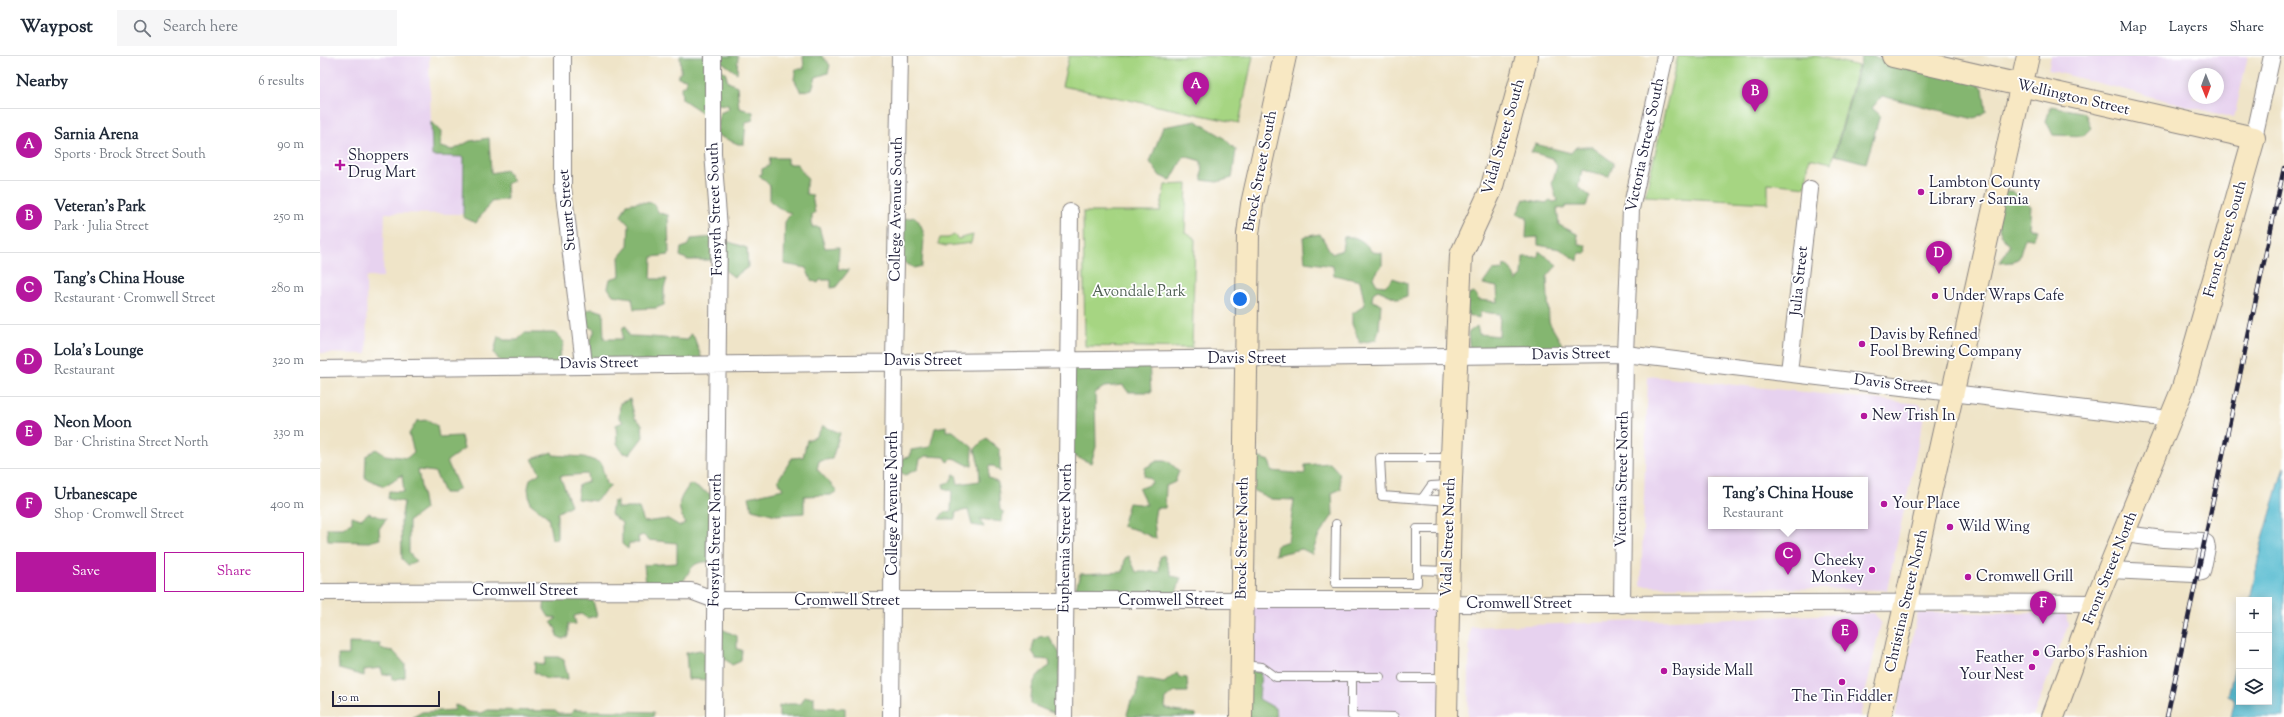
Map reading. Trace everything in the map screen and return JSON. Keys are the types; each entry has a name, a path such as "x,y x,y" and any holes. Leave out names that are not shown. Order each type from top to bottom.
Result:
{"street":[{"name":"Stuart Street","path":"563,56 563,187 584,364"},
{"name":"Forsyth Street South","path":"713,56 713,154 719,228 717,362"},
{"name":"College Avenue South","path":"894,361 900,56"},
{"name":"Brock Street South","path":"1245,359 1248,234 1252,204 1285,56"},
{"name":"Vidal Street South","path":"1455,357 1461,255 1491,190 1527,56"},
{"name":"Victoria Street South","path":"1625,354 1631,209 1665,56"},
{"name":"Wellington Street","path":"1892,56 2254,138"},
{"name":"Christina Street North","path":"1880,717 1954,392 2028,56"},
{"name":"Front Street South","path":"2170,419 2183,388 2254,138 2272,56"},
{"name":"Julia Street","path":"1789,372 1810,189"},
{"name":"Euphemia Street North","path":"1064,717 1070,212"},
{"name":"Davis Street","path":"320,368 717,362 1245,359 1625,354 1789,372 2170,419"},
{"name":"Victoria Street North","path":"1622,605 1625,354"},
{"name":"Vidal Street North","path":"1446,717 1447,604 1455,357"},
{"name":"Brock Street North","path":"1241,717 1245,359"},
{"name":"College Avenue North","path":"891,717 894,361"},
{"name":"Forsyth Street North","path":"714,717 717,362"},
{"name":"Front Street North","path":"2053,717 2095,603 2125,534 2170,419"},
{"path":"2110,570 2194,574 2202,572 2207,548 2206,543 2202,541 2163,539 2125,534"},
{"name":"Cromwell Street","path":"320,592 692,591 715,600 1065,600 1242,602 1434,600 1447,604 1622,605 1907,601 2095,603"}],"lane":[{"path":"1450,493 1422,499 1382,496 1380,458 1452,458"},
{"path":"1422,499 1431,486 1450,493"},
{"path":"1336,524 1335,583 1417,583 1417,529 1449,529"},
{"path":"1417,570 1448,571"},
{"path":"1348,601 1349,583"},
{"path":"1242,665 1262,667 1276,677 1380,677"},
{"path":"1352,677 1352,716 1394,717"},
{"path":"1404,678 1446,678"}],"shaded area":[{"path":"320,56 429,56 432,156 464,156 464,214 385,213 383,277 366,277 367,354 320,353"},
{"path":"2051,56 2248,56 2234,118 2048,70"},
{"path":"1648,376 1920,404 1925,412 1887,590 1641,586"},
{"path":"1245,605 1445,605 1443,717 1243,717"},
{"path":"2066,612 2068,626 2033,717 1895,717 1918,613"},
{"path":"1874,613 1881,623 1860,717 1468,717 1470,627"}],"green space":[{"path":"680,56 738,56 737,73 722,62 719,69 725,72 728,82 737,86 739,108 753,112 753,120 746,122 744,144 738,144 717,135 720,113 729,109 728,105 717,104 710,113 703,113 682,99 681,87 686,85 686,79 677,77 681,72"},
{"path":"803,56 822,56 830,65 828,73 816,77 812,89 801,92 794,79 796,69 804,69"},
{"path":"1069,56 1253,56 1239,123 1062,86"},
{"path":"1678,56 1817,56 1858,66 1832,163 1809,158 1806,187 1768,183 1768,203 1645,196"},
{"path":"1862,56 1870,56 1971,80 1983,88 1986,111 1974,119 1882,96 1872,108 1880,115 1866,163 1835,155"},
{"path":"2051,106 2085,113 2091,128 2083,136 2053,135 2046,121"},
{"path":"1196,121 1223,137 1236,150 1232,178 1217,182 1202,180 1201,161 1184,156 1171,180 1160,176 1150,162 1163,127"},
{"path":"431,122 441,132 440,147 453,150 470,141 489,138 491,173 506,170 513,181 506,184 507,199 491,202 476,223 463,217 464,157 432,156"},
{"path":"1535,144 1571,153 1576,147 1592,147 1614,163 1609,176 1582,170 1578,187 1590,196 1586,206 1566,206 1564,209 1557,208 1559,225 1577,234 1579,245 1586,245 1587,253 1579,253 1578,261 1560,249 1538,245 1538,237 1526,238 1527,217 1517,214 1524,199 1546,203 1550,200 1553,202 1557,201 1552,183 1557,166 1552,158 1531,152"},
{"path":"770,158 787,158 787,164 797,164 808,180 806,184 806,194 812,195 815,213 812,214 812,227 819,227 825,248 839,247 838,269 849,270 836,287 831,288 831,280 820,280 818,283 811,280 806,268 784,264 785,222 791,213 782,210 770,201 770,186 759,175 762,174 762,169 769,166"},
{"name":"Avondale Park","path":"1187,184 1185,233 1195,238 1192,348 1085,346 1083,212 1160,212 1165,185"},
{"path":"2002,191 2012,191 2031,206 2029,228 2037,230 2033,239 2025,238 2019,258 2012,262 2000,263 2009,246 1998,226 1998,214"},
{"path":"639,202 653,203 659,213 668,215 669,255 652,257 651,279 667,279 664,288 664,305 656,308 634,309 632,298 613,295 608,288 610,279 620,276 619,257 628,246 629,225 621,216 627,204"},
{"path":"915,217 922,228 924,240 922,266 914,268 902,261 902,242 906,242 906,240 902,238 903,219"},
{"path":"1320,234 1332,254 1342,250 1344,237 1357,238 1372,252 1382,253 1382,265 1373,278 1377,285 1385,286 1393,278 1407,283 1407,296 1398,299 1378,290 1373,293 1372,301 1381,304 1379,329 1376,340 1360,343 1352,324 1352,314 1365,305 1360,281 1334,275 1333,266 1305,262 1303,237"},
{"path":"954,235 958,239 973,235 971,243 946,246 938,244 940,238 948,238"},
{"path":"714,237 747,248 748,267 734,277 711,260 688,260 680,256 681,248 687,246 691,239"},
{"path":"1539,251 1557,265 1547,277 1549,322 1567,353 1470,354 1468,333 1477,326 1479,334 1499,336 1500,314 1480,312 1479,318 1465,314 1464,296 1474,293 1479,300 1498,302 1497,287 1483,284 1492,271 1503,270 1504,265 1507,266 1512,271 1516,281 1522,276 1523,257 1538,257"},
{"path":"593,309 603,312 604,339 622,339 623,327 626,326 629,336 688,340 690,334 694,337 702,359 590,363 590,339 594,333 594,329 585,324 582,314 586,310"},
{"path":"524,333 555,333 564,342 557,363 502,364 494,353 498,336 504,340 518,340"},
{"path":"1149,362 1151,392 1128,392 1123,385 1104,387 1095,393 1096,447 1091,463 1069,454 1069,440 1076,436 1073,364"},
{"path":"630,399 635,418 642,424 643,437 630,454 623,453 617,443 616,425 623,422 619,417 620,403"},
{"path":"428,420 437,426 439,437 461,436 464,449 447,461 459,488 453,493 444,493 435,472 418,470 425,509 409,521 409,553 416,561 408,565 402,559 401,521 404,502 388,499 389,491 404,492 402,475 384,486 365,478 366,456 376,449 385,455 407,458 414,452 409,434 417,421"},
{"path":"823,426 840,433 832,459 819,461 817,469 837,491 831,495 804,496 804,513 776,515 752,509 749,497 783,489 778,480 792,458 803,457 807,440 816,437"},
{"path":"946,426 946,431 953,431 973,448 972,466 952,458 948,462 945,457 926,456 920,459 918,469 905,475 896,469 903,458 910,457 911,450 930,447 935,428"},
{"path":"986,438 1000,450 1000,472 994,466 989,466 988,477 998,483 1000,510 1003,512 1002,522 980,519 984,527 972,525 968,510 956,512 955,519 939,519 944,512 951,511 952,491 944,488 943,484 950,482 954,474 956,475 958,484 980,481 979,466 975,449"},
{"path":"552,452 553,455 584,457 601,463 606,484 611,486 595,501 577,499 579,485 588,482 587,474 560,476 571,505 557,513 557,539 552,539 548,517 530,503 528,488 530,479 540,473 532,459"},
{"path":"1248,454 1269,461 1272,471 1305,474 1305,465 1330,463 1339,473 1341,489 1332,493 1333,515 1318,537 1312,554 1302,549 1275,555 1277,545 1288,541 1294,500 1271,499 1246,487"},
{"path":"1157,461 1168,461 1179,471 1175,482 1166,486 1165,508 1156,508 1154,520 1156,539 1137,530 1122,526 1129,503 1147,505 1139,489 1152,483 1151,479 1144,476 1145,468"},
{"path":"690,484 714,496 714,562 702,562 694,565 683,582 646,584 644,565 677,563 677,543 648,540 643,535 638,537 639,543 629,543 628,549 622,544 622,523 611,514 613,502 617,501 617,508 639,508 644,522 668,519 680,526 685,523 679,507 681,499"},
{"path":"368,513 386,519 379,529 380,539 369,542 328,541 327,528 343,528 352,522 352,516 361,519"},
{"path":"1164,555 1172,576 1181,578 1176,593 1085,593 1076,588 1080,574 1123,572 1125,558 1129,556 1136,572 1159,572 1160,557"},
{"path":"545,595 593,601 597,616 587,618 581,614 574,616 576,624 568,624 568,636 563,639 557,636 556,629 551,622 557,618 549,617 544,609"},
{"path":"717,627 737,636 737,649 742,650 741,661 732,665 725,659 719,660 711,680 688,679 686,653 700,650 709,655"},
{"path":"1048,636 1061,655 1055,714 1031,704 1034,682 1040,673 1050,666 1049,660 1037,659 1032,651 1034,641 1039,637"},
{"path":"349,643 380,644 381,649 393,651 405,664 405,677 392,680 392,674 383,675 381,668 364,670 364,676 339,669 338,655 349,655"},
{"path":"546,657 558,657 564,660 568,679 546,679 534,672 535,662 544,665"},
{"path":"1244,669 1261,673 1259,699 1275,708 1276,717 1244,717"},
{"path":"1177,673 1179,677 1187,678 1188,692 1175,692 1166,698 1165,708 1173,711 1196,714 1196,717 1128,717 1127,714 1131,701 1137,696 1138,678 1164,683"},
{"path":"805,697 814,697 814,707 845,708 845,717 779,717 779,706 787,704 801,704"},
{"path":"455,705 464,708 467,712 481,713 487,710 555,711 559,714 571,714 574,710 654,712 653,717 413,717 422,712 455,710"}],"water":[{"path":"2284,467 2284,717 2230,717 2234,699 2228,696 2236,661 2236,705 2272,705 2272,597 2251,597 2261,546"}],"railway":[{"path":"2167,717 2284,168"}],"place":[{"name":"Sarnia Arena","path":"1196,105"},
{"name":"Veteran's Park","path":"1755,112"},
{"name":"Shoppers Drug Mart","path":"340,165"},
{"name":"Lambton County Library - Sarnia","path":"1921,192"},
{"name":"Lola's Lounge","path":"1939,274"},
{"name":"Under Wraps Cafe","path":"1935,296"},
{"name":"Davis by Refined Fool Brewing Company","path":"1862,344"},
{"name":"New Trish In","path":"1864,416"},
{"name":"Your Place","path":"1884,504"},
{"name":"Wild Wing","path":"1950,527"},
{"name":"Cheeky Monkey","path":"1872,570"},
{"name":"Tang's China House","path":"1788,575"},
{"name":"Cromwell Grill","path":"1968,577"},
{"name":"Urbanescape","path":"2043,624"},
{"name":"Neon Moon","path":"1845,652"},
{"name":"Garbo's Fashion","path":"2036,653"},
{"name":"Feather Your Nest","path":"2032,667"},
{"name":"Bayside Mall","path":"1664,671"},
{"name":"The Tin Fiddler","path":"1842,682"}]}
